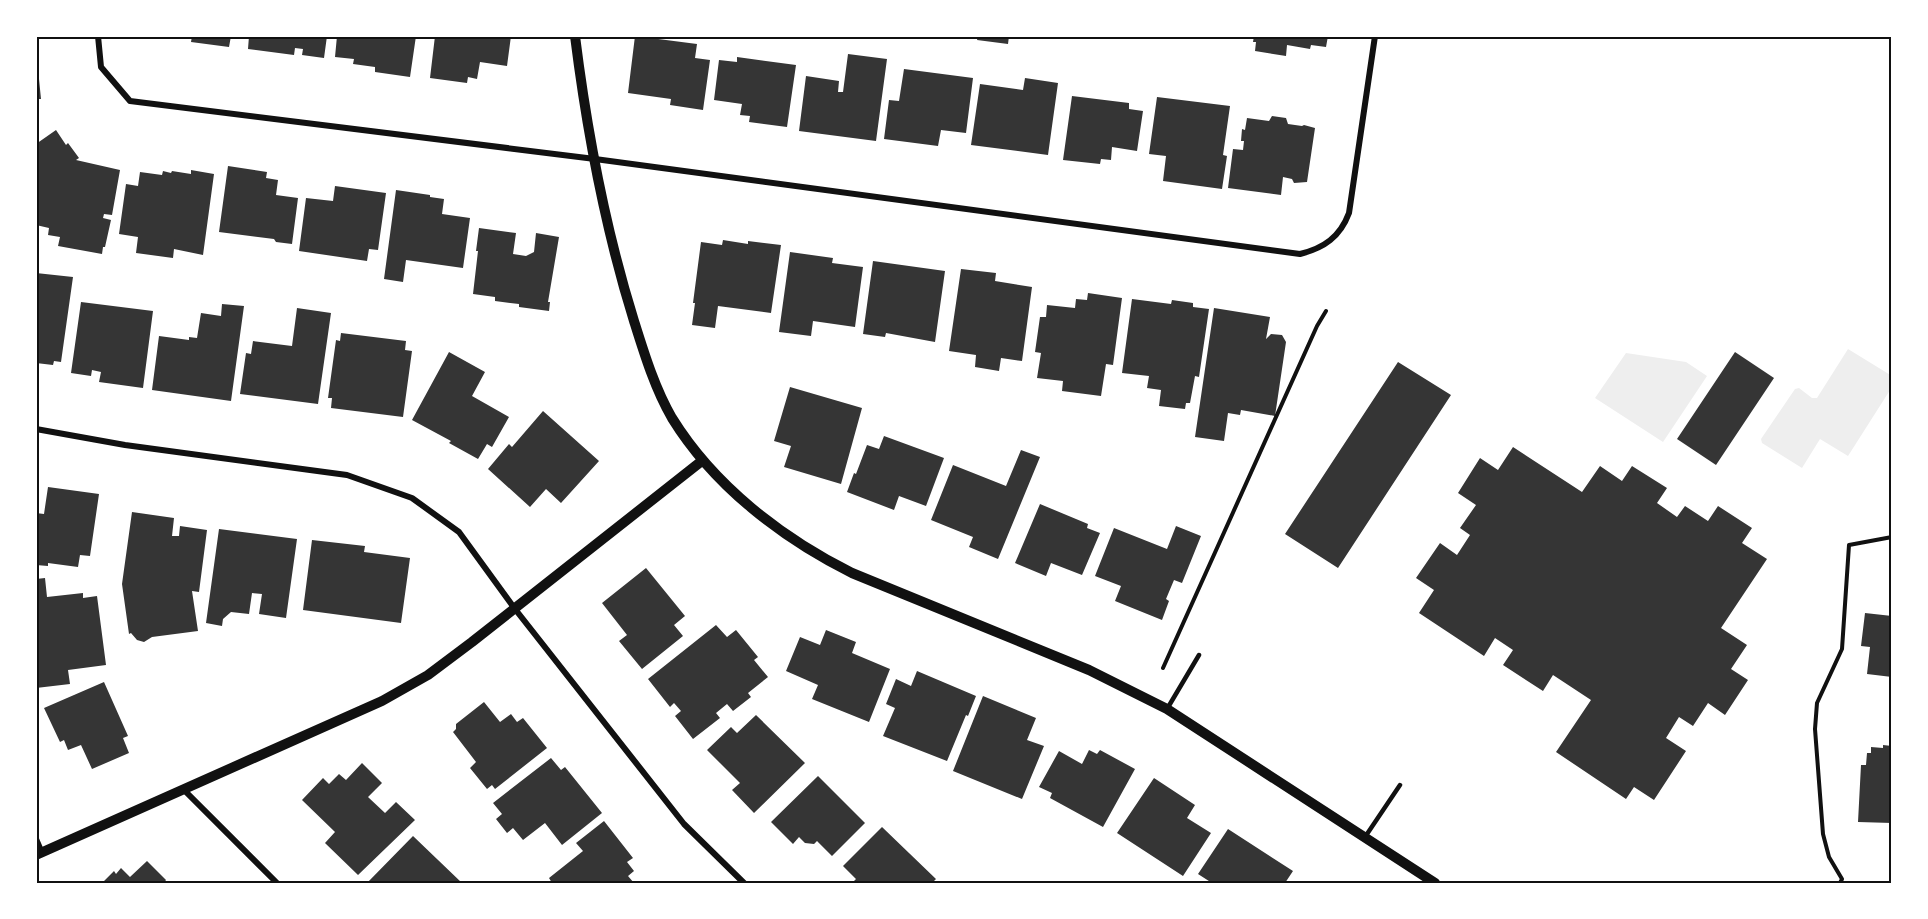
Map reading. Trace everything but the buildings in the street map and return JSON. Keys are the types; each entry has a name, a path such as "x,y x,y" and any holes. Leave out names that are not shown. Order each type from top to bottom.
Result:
{"street":[{"path":"98,36 101,67 130,101 595,159 1300,254 1331,241 1339,232 1349,213 1375,36"},
{"path":"575,36 586,111 610,235 638,335 657,386 672,417 703,460 756,512 826,560 852,573 1089,670 1167,709 1435,883"},
{"path":"36,429 125,445 347,475 412,498 459,532 515,609 684,824 744,883"},
{"path":"36,838 39,854 382,701 428,675 703,460"},
{"path":"183,789 277,883"}],"lane":[{"path":"1167,709 1198,655"},
{"path":"1365,837 1400,785"}],"path":[{"path":"1163,668 1317,326 1326,311"},
{"path":"1840,883 1842,879 1829,857 1823,834 1815,729 1817,703 1842,649 1849,545 1892,537"}],"shaded area":[{"path":"1848,349 1892,376 1892,387 1848,456 1820,439 1802,468 1762,443 1761,439 1795,389 1799,388 1812,398 1817,398"},
{"path":"1626,353 1686,362 1707,376 1663,442 1595,398"}]}
